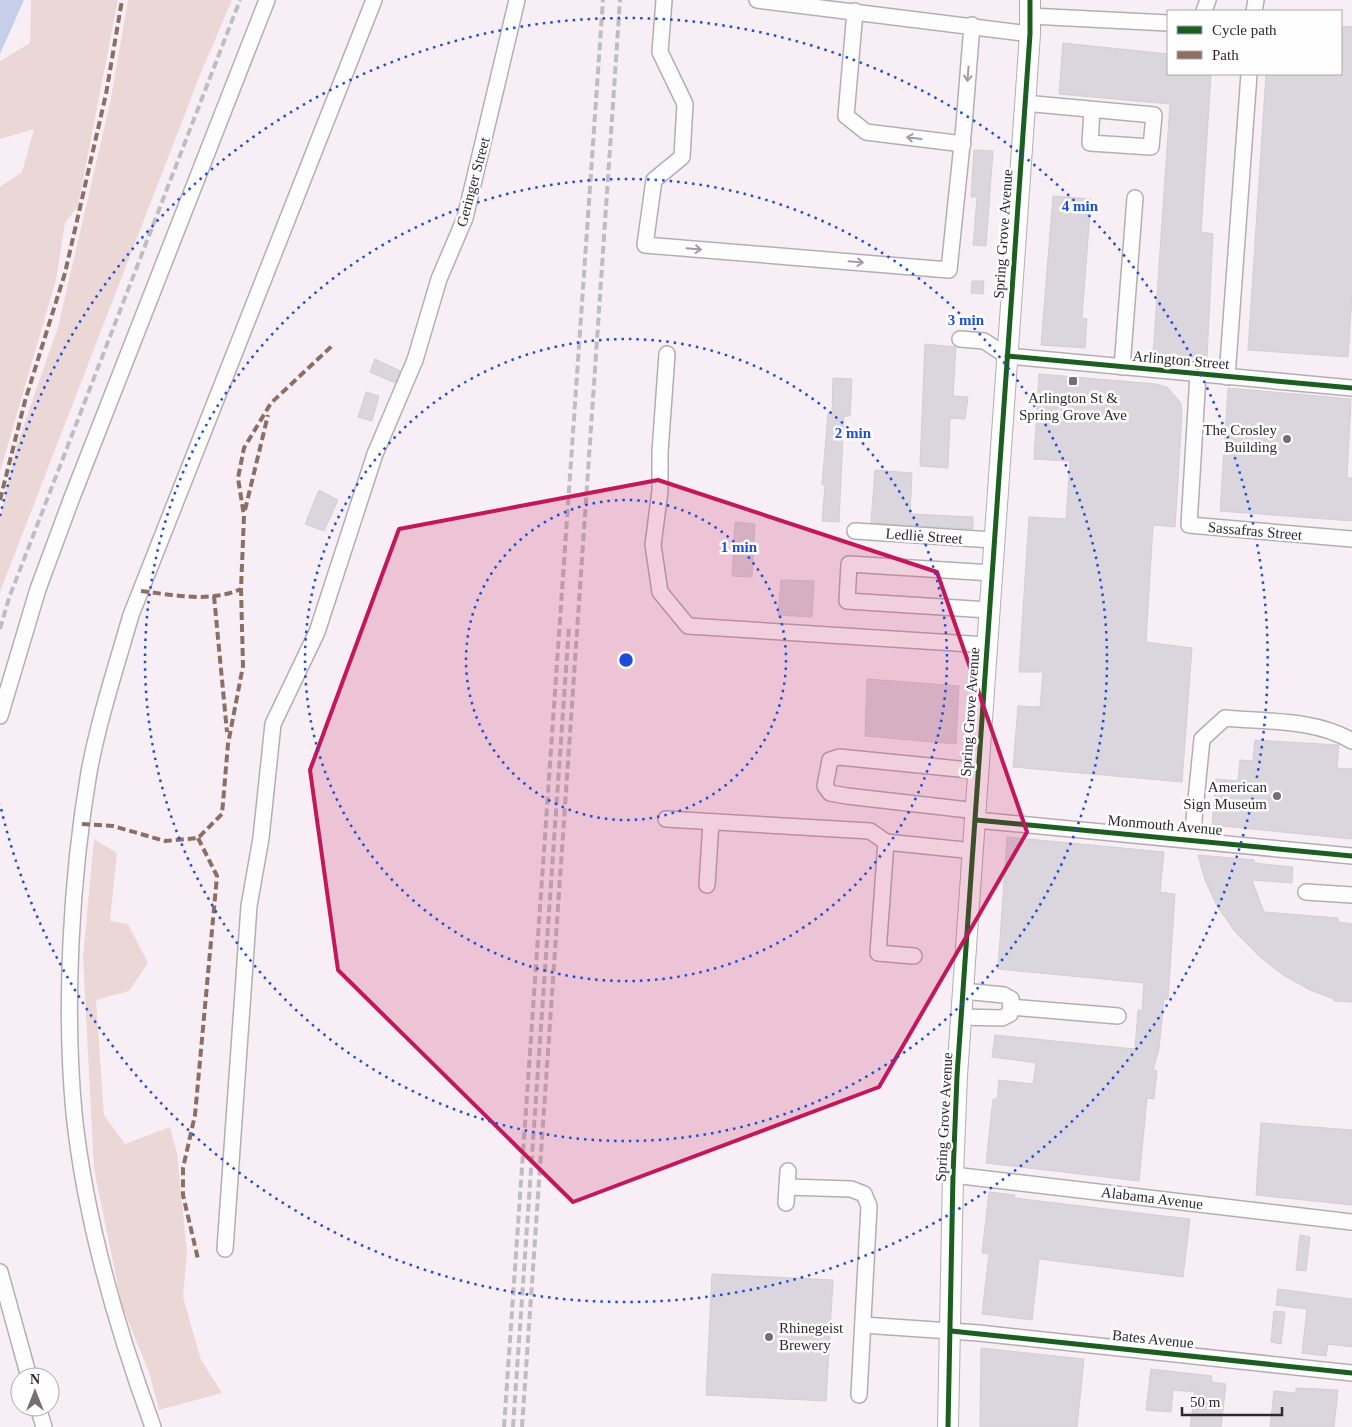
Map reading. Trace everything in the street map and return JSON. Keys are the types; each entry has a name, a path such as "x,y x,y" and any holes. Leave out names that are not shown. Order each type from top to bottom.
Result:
{"main road":[{"name":"Spring Grove Avenue","path":"948,1427 953,1175 961,1017 974,852 993,540 1030,17"}],"street":[{"path":"0,716 38,589 70,500 268,0"},
{"path":"154,1427 122,1337 104,1275 86,1195 74,1114 70,1041 72,962 78,860 89,773 103,709 131,615 374,0"},
{"name":"Geringer Street","path":"225,1248 249,906 260,838 272,724 317,632 375,454 415,360 439,279 465,218 517,0"},
{"path":"664,0 660,52 685,104 682,157 654,180 645,245 949,270 972,25"},
{"path":"761,0 972,25 1030,17 1167,24"},
{"path":"855,11 846,116 866,132 962,144"},
{"path":"1227,377 1249,75"},
{"path":"1024,103 1092,110"},
{"path":"1122,367 1135,198"},
{"path":"960,339 984,341 1007,356"},
{"path":"667,354 660,452 660,491 653,546 660,592 688,626 987,645"},
{"name":"Arlington Street","path":"1007,356 1352,388"},
{"name":"Sassafras Street","path":"1198,374 1189,525 1352,539"},
{"name":"Ledlie Street","path":"855,532 993,540"},
{"path":"989,610 846,601 849,564 992,573"},
{"path":"1192,840 1202,739 1225,718 1319,727 1335,732 1352,741"},
{"name":"Monmouth Avenue","path":"979,771 839,758 830,760 825,786 830,793 976,816 1352,856"},
{"path":"666,819 870,831 886,842 974,852"},
{"path":"707,885 711,822"},
{"path":"886,842 878,953 914,956"},
{"path":"1306,892 1352,895"},
{"path":"961,1017 1002,1018 1010,1014 1011,999 1004,995 963,991"},
{"path":"1010,1007 1118,1016"},
{"path":"786,1203 788,1170"},
{"name":"Alabama Avenue","path":"953,1175 1352,1222"},
{"path":"787,1187 851,1190 864,1194 869,1206 859,1395"},
{"path":"0,1272 26,1367"},
{"name":"Bates Avenue","path":"863,1325 951,1331 1352,1374"}],"highlighted area":[{"path":"658,480 937,572 1027,832 879,1087 573,1202 338,970 310,770 399,529"}],"shaded area":[{"path":"31,0 118,0 78,206 65,223 56,280 0,472 0,187 22,172 34,129 0,139 0,61 30,43"},
{"path":"128,0 232,0 200,75 0,592 0,517 17,445 58,327 110,103"},
{"path":"94,839 117,853 110,921 128,924 148,963 129,991 96,1000 104,1115 125,1144 170,1127 177,1153 187,1252 183,1297 201,1360 222,1393 159,1410 149,1372 122,1306 94,1169 83,957"}],"water":[{"path":"0,0 24,0 0,54"}],"building":[{"path":"1342,26 1352,27 1352,295 1348,357 1248,350 1266,75 1342,75"},
{"path":"1063,43 1167,54 1167,75 1211,75 1201,232 1213,234 1207,358 1153,355 1170,104 1059,94"},
{"path":"974,150 993,151 986,246 973,245 977,197 971,197"},
{"path":"1053,196 1091,199 1082,318 1087,319 1085,348 1041,345"},
{"path":"972,281 984,281 983,294 971,293"},
{"path":"925,344 956,347 953,396 968,397 965,419 950,418 948,468 920,466"},
{"path":"375,359 400,371 395,383 370,372"},
{"path":"1039,374 1156,384 1167,387 1181,403 1182,415 1175,527 1153,525 1146,642 1192,648 1182,782 1013,767 1018,706 1040,707 1043,672 1019,672 1029,517 1066,519 1070,461 1034,459"},
{"path":"833,378 852,379 850,416 844,416 839,522 822,521 825,485 822,485 828,413 832,414"},
{"name":"The Crosley Building","path":"1228,388 1351,399 1347,478 1352,478 1352,521 1220,511"},
{"path":"366,392 379,396 372,421 358,417"},
{"path":"875,470 912,473 910,514 973,517 973,529 871,523"},
{"path":"319,490 338,500 324,531 305,524"},
{"path":"735,522 755,524 752,577 732,576"},
{"path":"781,580 814,581 812,617 778,615"},
{"path":"867,679 959,686 956,744 865,736"},
{"path":"1255,740 1339,745 1337,768 1352,769 1352,839 1212,825 1216,779 1238,781 1240,760 1253,761"},
{"path":"1007,837 1164,852 1160,892 1175,894 1168,999 1164,999 1159,1049 1153,1070 1157,1071 1154,1099 1147,1098 1139,1181 986,1163 993,1099 997,1099 999,1080 1033,1084 1036,1063 992,1057 995,1035 1135,1049 1138,1010 1142,1011 1144,983 998,969"},
{"path":"1198,855 1254,860 1254,863 1293,867 1292,883 1252,880 1264,912 1338,918 1338,922 1352,924 1352,1002 1334,1001 1334,999 1310,990 1283,975 1260,957 1236,933 1217,906 1205,880"},
{"path":"1261,1123 1352,1130 1352,1205 1256,1195"},
{"path":"989,1192 1015,1195 1014,1198 1190,1219 1183,1277 1039,1259 1032,1320 982,1314 989,1254 982,1253"},
{"path":"1300,1235 1310,1237 1306,1271 1296,1270"},
{"name":"Rhinegeist Brewery","path":"712,1274 833,1280 826,1401 706,1395"},
{"path":"1278,1289 1352,1299 1352,1347 1328,1344 1326,1356 1302,1353 1307,1309 1276,1305"},
{"path":"1274,1311 1285,1312 1281,1344 1271,1342"},
{"path":"981,1348 1084,1359 1077,1427 980,1427"},
{"path":"1151,1369 1212,1376 1211,1382 1226,1384 1221,1427 1190,1427 1195,1392 1173,1390 1171,1412 1146,1410"},
{"path":"1296,1388 1338,1390 1334,1427 1270,1427 1274,1391 1296,1393"}],"railway":[{"path":"0,629 9,598 240,0"},
{"path":"504,1427 603,0"},
{"path":"522,1427 620,0"},
{"path":"513,1427 569,626"}],"marked path":[{"path":"0,500 25,401 65,273 106,94 122,0"},
{"path":"82,824 113,826 165,841 198,838 222,814 228,744 243,666 241,589 244,516 238,478 244,448 271,403 334,344"},
{"path":"245,510 268,415"},
{"path":"141,591 204,597 217,596 241,589"},
{"path":"214,596 227,732"},
{"path":"198,838 217,876 195,1115 183,1168 183,1195 198,1259"}],"cycle path":[{"path":"948,1427 957,1076 1030,34 1030,0"},
{"path":"1007,356 1352,388"},
{"path":"976,820 1352,856"},
{"path":"951,1331 1352,1373"}],"place":[{"name":"Arlington St & Spring Grove Ave","path":"1073,381"},
{"name":"The Crosley Building","path":"1287,439"},
{"name":"American Sign Museum","path":"1277,796"},
{"name":"Rhinegeist Brewery","path":"769,1337"}]}
